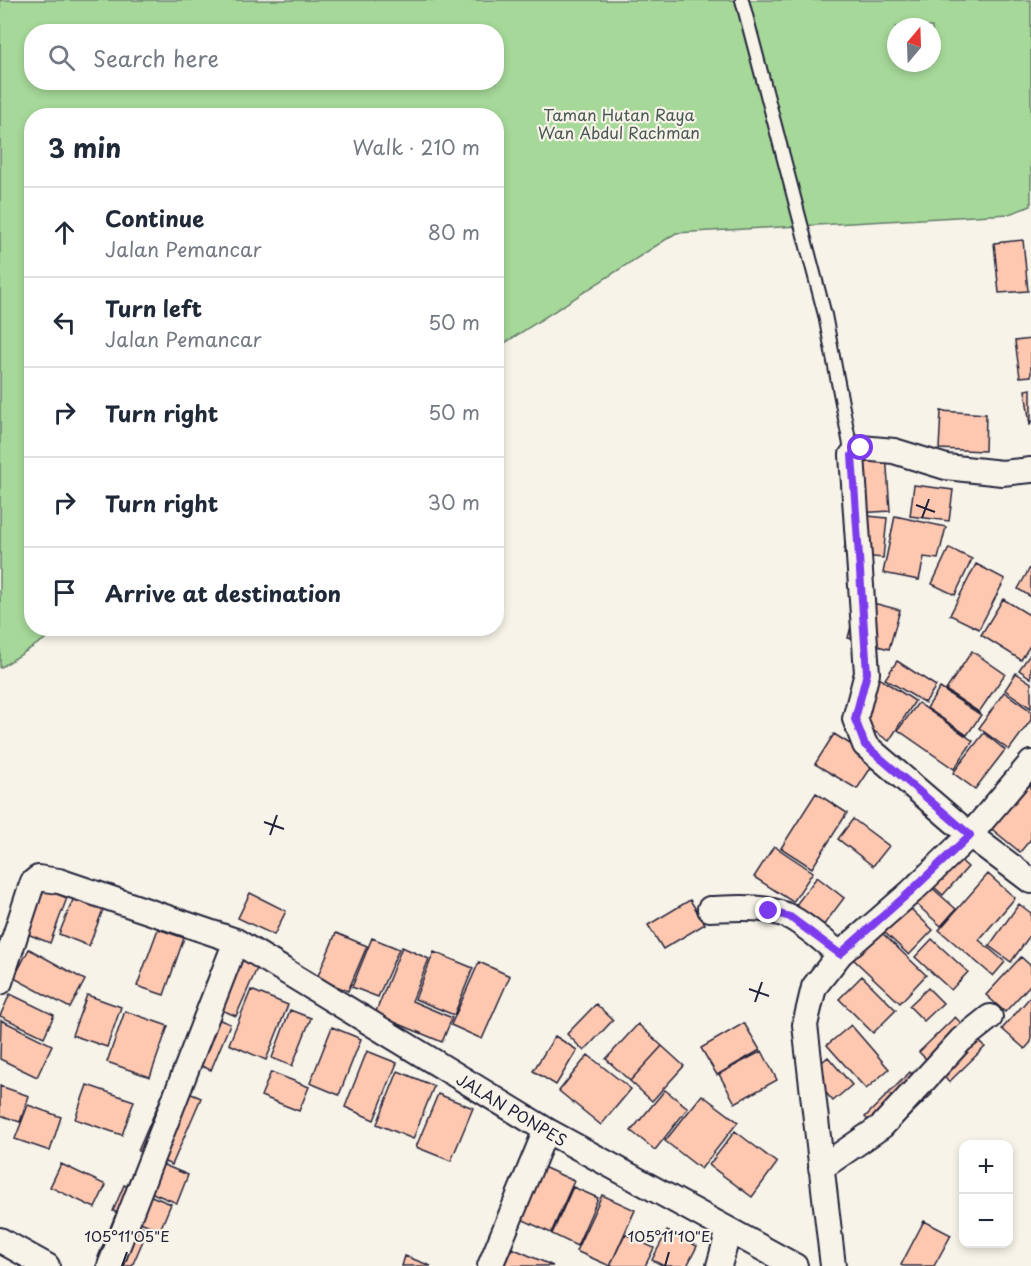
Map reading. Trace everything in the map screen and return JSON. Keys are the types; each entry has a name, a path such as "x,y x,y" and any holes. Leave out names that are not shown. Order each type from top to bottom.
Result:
{"street":[{"path":"1031,470 1002,473 946,467 894,451 861,448 852,455 867,673 855,719 865,745 970,835 1031,880"},
{"path":"833,1266 805,1025 814,987 840,954 970,835 1031,763"},
{"name":"JALAN PONPES","path":"0,982 30,890 33,882 38,878 59,881 236,941 546,1130 795,1266"},
{"path":"710,909 742,907 790,917 840,954"},
{"path":"110,1266 236,941"},
{"path":"821,1168 882,1126 961,1040 990,1017"},
{"path":"490,1266 546,1130"},
{"path":"719,1266 729,1230"},
{"path":"0,1240 47,1266"}],"lane":[{"path":"742,0 825,315 852,455"}],"green space":[{"name":"Taman Hutan Raya Wan Abdul Rachman","path":"0,0 1031,0 1031,206 1009,214 676,233 504,344 504,108 24,108 24,636 50,636 0,668"}],"building":[{"path":"1023,240 1028,291 999,293 994,243"},
{"path":"1031,339 1031,376 1020,377 1015,341"},
{"path":"1031,389 1031,424 1030,425 1025,390"},
{"path":"941,411 986,414 985,451 939,449"},
{"path":"886,454 890,511 858,513 854,456"},
{"path":"914,485 953,490 949,521 910,516"},
{"path":"848,514 887,518 883,558 844,554"},
{"path":"895,516 946,527 938,559 924,557 919,580 883,573"},
{"path":"949,548 972,559 955,595 932,584"},
{"path":"976,564 1005,579 979,629 950,615"},
{"path":"1031,566 1031,597 1018,589"},
{"path":"858,599 900,610 889,649 848,638"},
{"path":"1003,599 1031,616 1031,644 1021,660 981,635"},
{"path":"972,651 1005,674 979,712 946,690"},
{"path":"1031,653 1031,678 1019,670"},
{"path":"897,661 936,686 925,703 885,679"},
{"path":"1016,673 1031,683 1031,708 1005,690"},
{"path":"879,678 915,701 889,741 853,717"},
{"path":"940,688 981,715 967,735 927,708"},
{"path":"1004,692 1031,711 1031,720 1009,750 979,728"},
{"path":"918,703 973,741 954,769 898,730"},
{"path":"984,733 1005,750 975,789 953,773"},
{"path":"834,734 876,760 857,789 815,764"},
{"path":"1031,778 1031,839 1020,852 982,821"},
{"path":"816,793 847,813 812,868 781,848"},
{"path":"853,819 889,846 873,866 838,839"},
{"path":"942,844 968,867 943,895 917,872"},
{"path":"774,846 813,872 793,902 754,877"},
{"path":"913,871 956,909 941,926 898,888"},
{"path":"988,874 1015,898 979,940 1005,962 993,976 939,930"},
{"path":"817,877 844,898 823,926 795,906"},
{"path":"37,886 67,898 50,943 20,931"},
{"path":"892,891 933,930 909,955 868,917"},
{"path":"250,893 286,911 274,935 238,918"},
{"path":"75,895 104,907 89,946 59,934"},
{"path":"690,900 705,924 663,949 648,925"},
{"path":"1019,904 1031,913 1031,934 1011,962 989,946"},
{"path":"158,929 184,938 164,995 137,986"},
{"path":"879,930 926,975 900,1003 852,958"},
{"path":"336,933 367,946 348,991 317,978"},
{"path":"372,938 399,949 378,997 352,987"},
{"path":"932,939 968,972 951,990 915,957"},
{"path":"402,947 429,959 412,1001 452,1018 442,1042 375,1014"},
{"path":"29,949 85,980 70,1008 14,978"},
{"path":"224,951 258,966 236,1016 203,1002"},
{"path":"434,952 473,968 454,1015 415,999"},
{"path":"1021,957 1031,966 1031,984 1005,1012 986,995"},
{"path":"479,962 510,976 482,1039 451,1025"},
{"path":"862,976 896,1010 873,1033 839,999"},
{"path":"928,988 943,1003 924,1021 909,1006"},
{"path":"251,990 288,1005 266,1060 229,1044"},
{"path":"10,994 54,1015 44,1037 0,1016"},
{"path":"87,995 121,1007 107,1047 72,1035"},
{"path":"1031,996 1031,1042 1025,1049 1002,1029"},
{"path":"596,1004 613,1020 584,1051 567,1034"},
{"path":"290,1010 311,1018 292,1066 272,1058"},
{"path":"125,1011 168,1026 150,1077 107,1062"},
{"path":"198,1011 230,1024 211,1070 179,1057"},
{"path":"955,1017 985,1047 949,1082 919,1052"},
{"path":"1,1020 52,1045 37,1077 0,1059"},
{"path":"744,1023 760,1050 717,1075 701,1048"},
{"path":"638,1024 662,1046 630,1081 606,1059"},
{"path":"851,1025 889,1069 866,1089 827,1045"},
{"path":"332,1027 361,1039 339,1095 310,1083"},
{"path":"555,1036 577,1050 556,1085 533,1071"},
{"path":"662,1046 684,1066 652,1101 630,1081"},
{"path":"367,1051 397,1063 374,1120 345,1107"},
{"path":"762,1051 777,1080 735,1103 719,1074"},
{"path":"588,1055 631,1089 601,1125 559,1091"},
{"path":"828,1057 852,1085 833,1101 809,1073"},
{"path":"398,1071 434,1086 413,1139 377,1124"},
{"path":"271,1072 309,1087 299,1111 261,1096"},
{"path":"910,1072 932,1094 886,1138 865,1117"},
{"path":"167,1084 201,1098 172,1165 138,1151"},
{"path":"87,1085 134,1101 122,1135 75,1119"},
{"path":"0,1086 29,1096 20,1122 0,1115"},
{"path":"665,1090 688,1108 655,1150 631,1131"},
{"path":"438,1094 473,1108 451,1161 416,1147"},
{"path":"702,1095 738,1122 701,1169 665,1141"},
{"path":"28,1105 61,1117 50,1151 15,1139"},
{"path":"735,1131 777,1163 752,1197 709,1165"},
{"path":"140,1155 188,1175 177,1203 128,1183"},
{"path":"61,1164 106,1185 95,1208 50,1187"},
{"path":"541,1166 574,1181 551,1233 517,1217"},
{"path":"124,1185 171,1204 160,1230 113,1211"},
{"path":"573,1187 598,1198 577,1246 552,1234"},
{"path":"602,1195 635,1210 610,1266 576,1251"},
{"path":"115,1216 148,1229 132,1266 119,1266 98,1257"},
{"path":"924,1221 951,1235 934,1266 903,1266 901,1265"},
{"path":"667,1231 697,1246 687,1266 664,1266 652,1260"},
{"path":"625,1234 654,1248 645,1266 610,1266"},
{"path":"512,1248 553,1266 504,1266"},
{"path":"405,1256 431,1266 402,1266"}],"route":[{"path":"769,911 790,917 840,954 970,835 865,745 855,719 867,673 852,455 861,448"}]}
